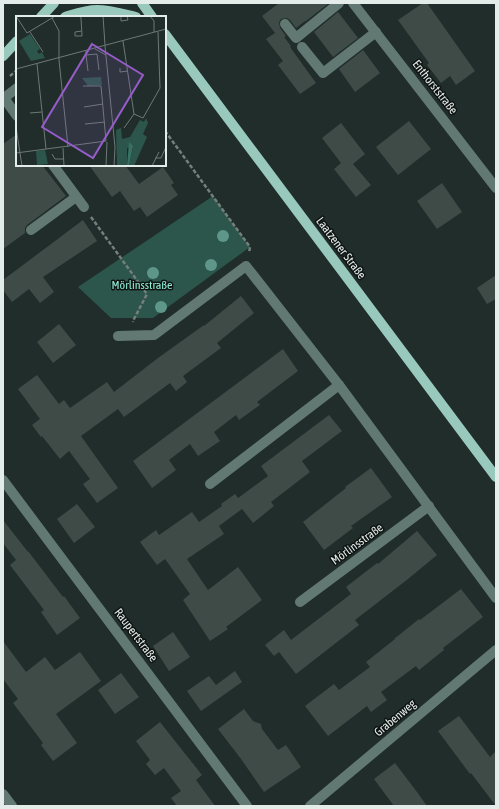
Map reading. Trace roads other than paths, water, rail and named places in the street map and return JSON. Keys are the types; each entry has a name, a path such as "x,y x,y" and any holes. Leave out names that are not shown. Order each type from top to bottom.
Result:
{"main road":[{"path":"42,16 54,3"},
{"path":"142,3 151,16"},
{"path":"69,16 97,10 118,12 132,16"},
{"name":"Laatzener Straße","path":"166,35 496,477"},
{"path":"3,56 16,42"}],"street":[{"path":"285,24 296,38 339,3"},
{"name":"Enthorststraße","path":"353,3 492,176 496,188"},
{"path":"302,47 323,74 376,32"},
{"path":"16,89 3,98 16,115"},
{"path":"54,166 84,207"},
{"path":"31,230 76,197"},
{"path":"118,336 154,335 246,266 339,385 496,598"},
{"path":"210,484 339,385"},
{"name":"Raupertstraße","path":"3,480 247,806"},
{"name":"Mörlinsstraße","path":"300,602 429,506"},
{"name":"Grabenweg","path":"310,806 496,650"},
{"path":"3,794 12,806"}]}
